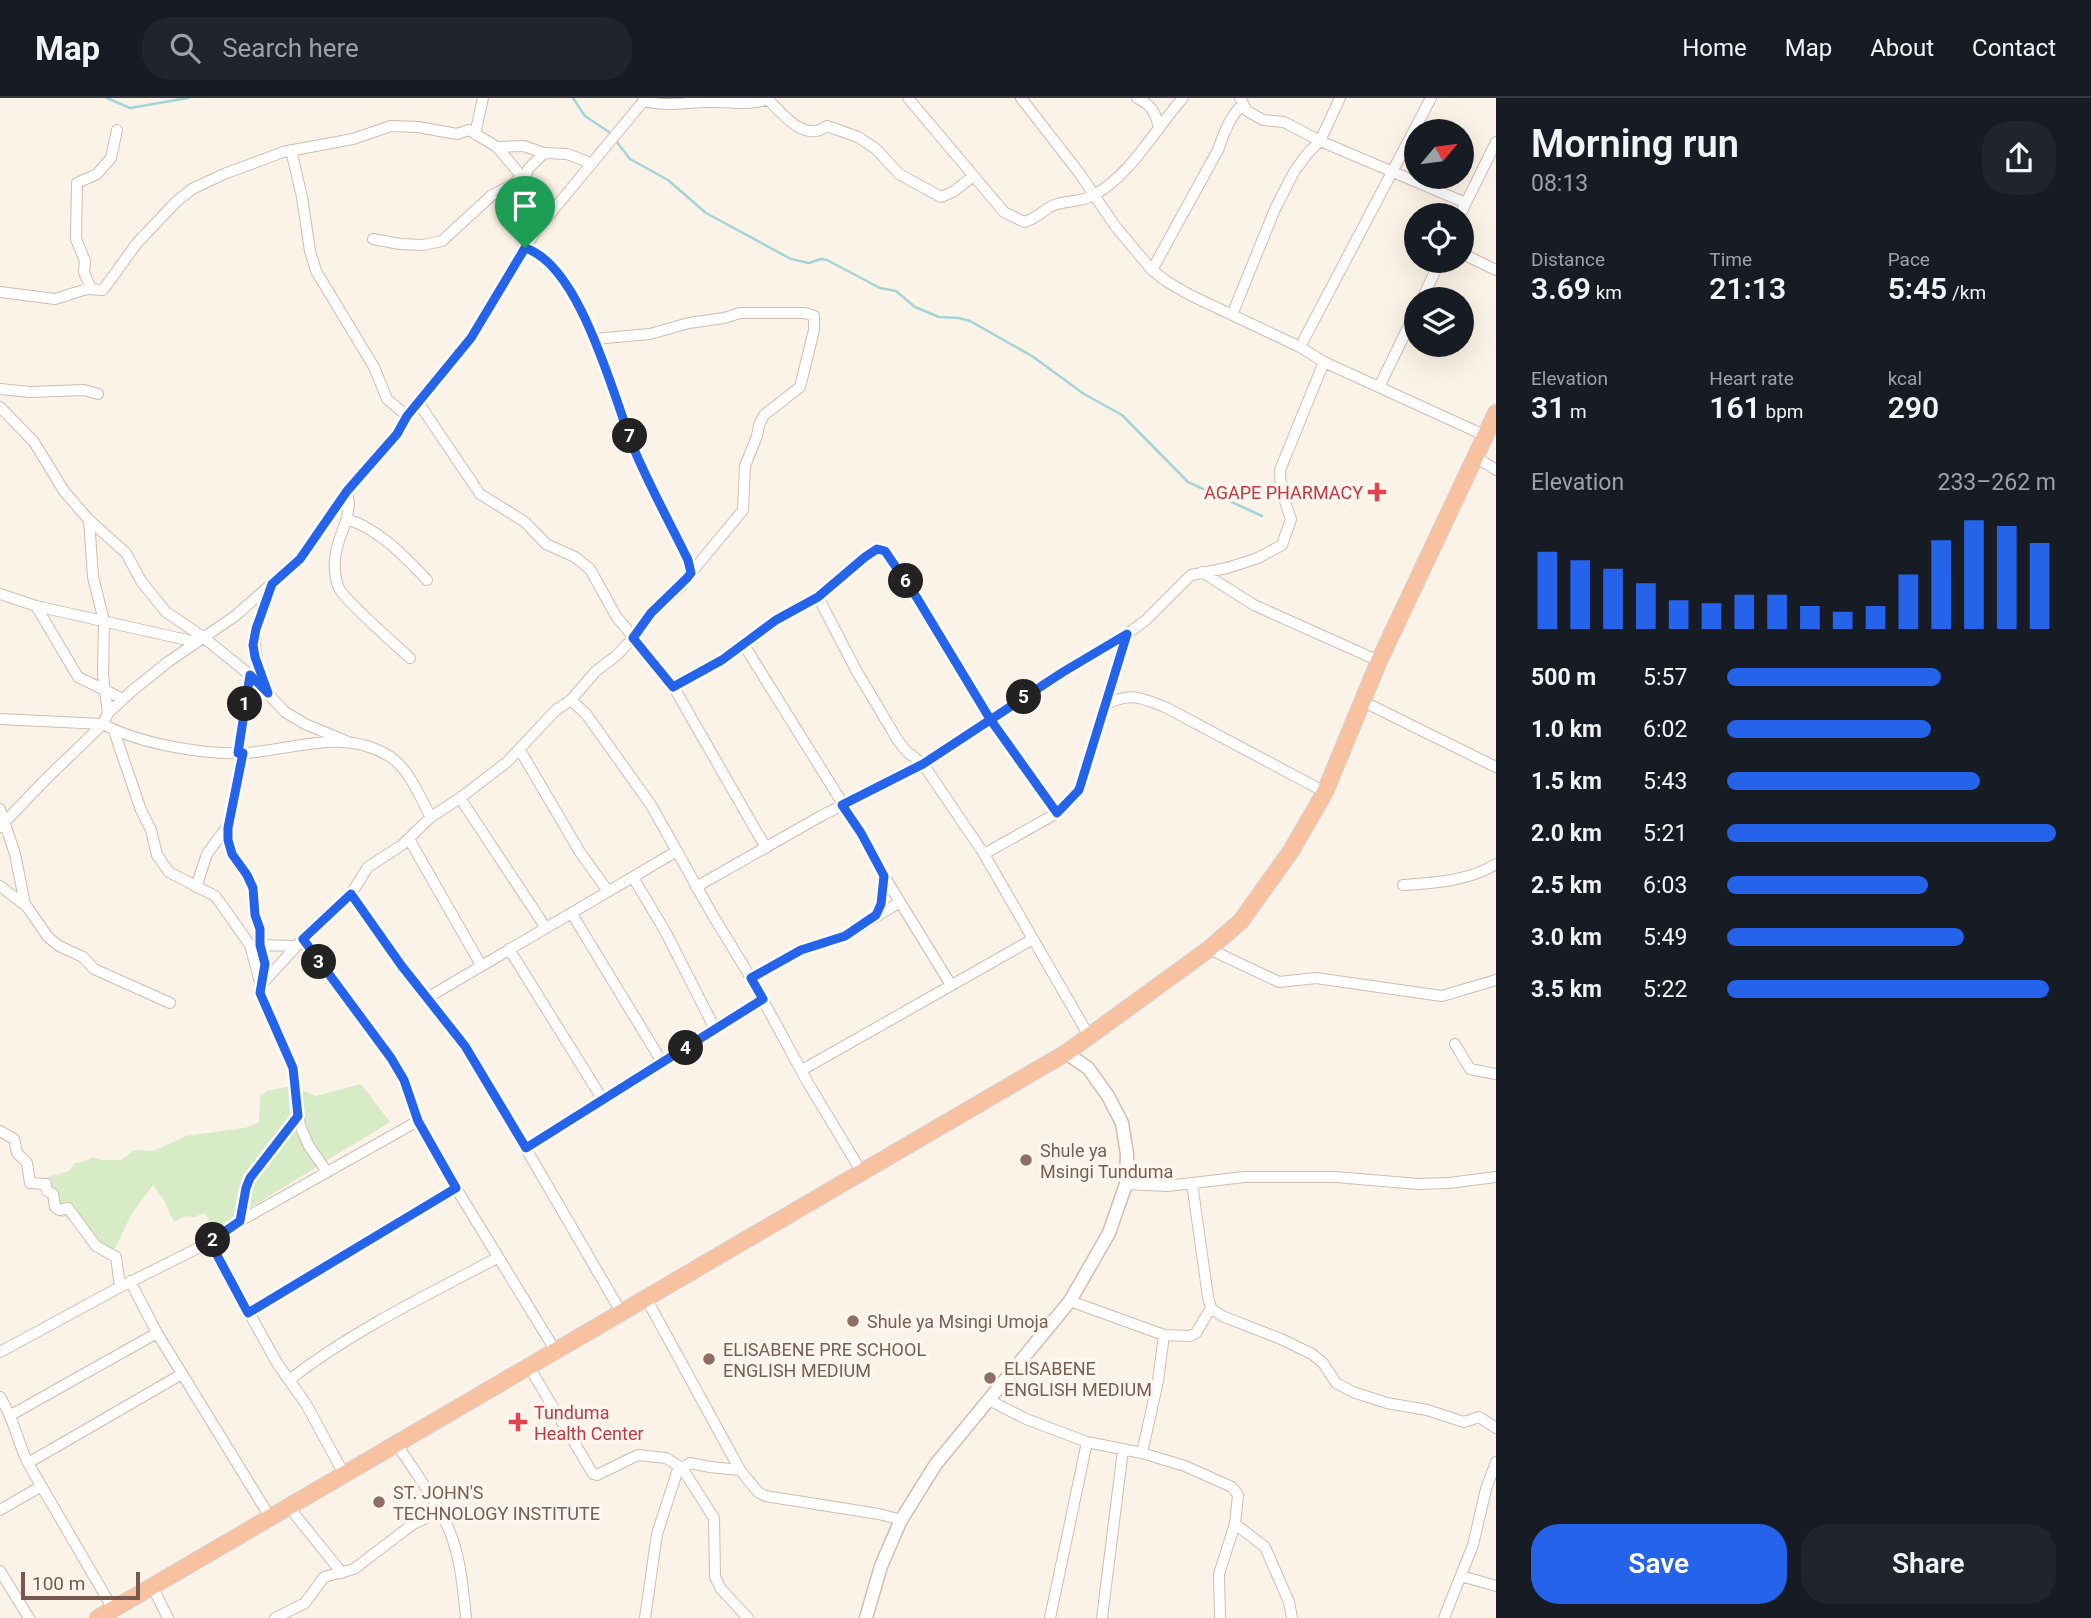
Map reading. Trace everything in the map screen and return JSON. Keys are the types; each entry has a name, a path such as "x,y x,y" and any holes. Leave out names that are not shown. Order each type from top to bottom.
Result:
{"highway":[{"path":"97,1618 153,1588 528,1365 1066,1053 1209,949 1248,911 1291,851 1325,792 1379,661 1495,417"}],"street":[{"path":"475,134 483,98"},
{"path":"908,98 1004,212 1024,222 1039,217 1051,206 1076,202 1094,195 1115,180 1182,98"},
{"path":"1021,98 1068,157 1115,226 1152,270 1174,286 1300,347 1324,362 1486,436"},
{"path":"1137,98 1153,110 1158,129"},
{"path":"1232,315 1275,209 1294,172 1320,141 1340,98"},
{"path":"1300,347 1431,98"},
{"path":"2,825 103,724 108,713 123,699 200,639 235,616 300,559 347,491 397,434 407,416 471,338 536,232 645,99 662,105 712,102 741,104 769,99 794,125 812,132 819,132 827,126 851,133 876,149 899,174 941,197 953,192 972,177"},
{"path":"1152,270 1218,150 1224,131 1241,102 1263,120 1284,122 1391,173 1466,202 1496,142"},
{"path":"0,292 55,299 91,289 104,289 137,243 192,189 278,153 363,136 391,126 418,127 457,134 469,130 497,147 523,177 536,232"},
{"path":"91,289 84,272 85,261 76,239 77,183 97,174 111,158 117,130"},
{"path":"497,147 524,146 544,153 567,154 591,163"},
{"path":"291,150 316,271 374,367 387,399 407,416"},
{"path":"373,239 423,246 442,241 492,195 523,177 544,153"},
{"path":"525,248 537,251 545,258 566,284 594,339 634,449 688,560 691,573"},
{"path":"1474,259 1496,270"},
{"path":"262,985 300,942 351,894 368,867 409,839 431,817 460,799 520,750 556,710 571,700 596,671 616,656 651,613 682,585 743,510 745,466 759,425 764,415 800,387 814,330 814,316 805,313 740,313 650,334 594,339"},
{"path":"1379,387 1404,336"},
{"path":"696,887 842,805 923,764 1127,634 1146,620 1191,575 1258,558 1282,545 1291,519 1281,490 1280,470 1324,362"},
{"path":"0,388 30,391 84,390 98,394"},
{"path":"418,402 475,489 493,504 525,522 546,544 583,562 598,580 616,615 673,687 765,848"},
{"path":"0,407 34,442 64,491 89,520 126,553 141,581 166,612 250,675 285,712 304,724 351,743 375,749 398,763 431,817"},
{"path":"1476,457 1496,470"},
{"path":"347,491 347,519 335,546 335,569 339,589 410,659"},
{"path":"347,519 358,522 385,538 427,580"},
{"path":"89,520 93,577 104,621 103,675 108,713"},
{"path":"673,687 744,646 776,620 818,597 877,549 885,551 917,598 990,719 1057,813"},
{"path":"1202,572 1254,605 1379,661"},
{"path":"268,693 253,645 272,584"},
{"path":"0,594 36,606 200,639"},
{"path":"818,597 856,670 889,725 906,751 923,764 984,854 1089,1036"},
{"path":"36,606 78,677 123,699"},
{"path":"984,854 1057,813 1079,790 1127,634"},
{"path":"744,646 861,833 884,876 951,985"},
{"path":"250,675 228,840 232,854 253,888 255,915 260,932 255,945"},
{"path":"1107,704 1120,697 1140,697 1167,708 1325,792"},
{"path":"571,700 586,713 631,775 751,978 860,1171"},
{"path":"1362,701 1496,767"},
{"path":"0,719 103,724 114,731 176,748 240,753 313,741 351,743"},
{"path":"114,731 141,810 151,830 157,855 169,872 217,898 255,945 262,985 260,993 293,1068 298,1116 305,1138 327,1172"},
{"path":"520,750 581,854 607,891"},
{"path":"460,799 545,928"},
{"path":"0,808 2,825 15,854 26,906"},
{"path":"196,887 207,854 228,828"},
{"path":"409,839 481,964"},
{"path":"427,998 607,891 634,879 677,851"},
{"path":"1403,885 1466,877 1496,864"},
{"path":"876,915 881,904 884,876"},
{"path":"634,879 665,931 715,1030"},
{"path":"0,886 26,906 48,937 59,946 83,957 94,969 170,1003"},
{"path":"351,894 474,1059 621,1312"},
{"path":"751,978 801,950 845,936 900,902"},
{"path":"572,914 662,1062"},
{"path":"802,1070 1033,939"},
{"path":"255,945 300,942"},
{"path":"300,942 391,1058 404,1080 418,1121 497,1258 555,1350"},
{"path":"509,949 603,1100"},
{"path":"1209,949 1279,982 1316,978 1442,996 1496,980"},
{"path":"526,1148 763,999"},
{"path":"1455,1044 1470,1069 1496,1074"},
{"path":"866,1618 881,1566 901,1520 936,1464 1070,1301 1109,1233 1126,1184 1127,1154 1122,1123 1108,1096 1088,1068 1066,1053"},
{"path":"240,1221 250,1178 298,1116"},
{"path":"0,1352 130,1281 210,1242 240,1221 418,1121"},
{"path":"0,1130 14,1139 17,1153 27,1163 30,1183 46,1184 47,1191 53,1194 55,1207 59,1210 68,1208 96,1246 115,1256 120,1287"},
{"path":"1126,1184 1167,1186 1244,1177 1336,1177 1418,1184 1496,1177"},
{"path":"1070,1301 1164,1335 1190,1336 1196,1333 1211,1307 1192,1183"},
{"path":"248,1313 456,1188"},
{"path":"210,1242 248,1313 306,1404 344,1474"},
{"path":"289,1380 327,1352 497,1258"},
{"path":"130,1281 182,1374 270,1517"},
{"path":"646,1298 740,1470 758,1492 765,1496 901,1520"},
{"path":"1211,1307 1222,1316 1312,1354 1323,1363 1336,1382 1353,1392 1464,1422 1479,1417 1496,1428"},
{"path":"12,1415 158,1333"},
{"path":"1142,1452 1158,1381 1164,1335"},
{"path":"528,1365 593,1474 597,1475 638,1455 666,1458 681,1467 714,1518 715,1577 718,1585 748,1618"},
{"path":"28,1463 182,1374"},
{"path":"0,1397 12,1415 21,1449 40,1487 113,1609"},
{"path":"989,1400 1026,1419 1087,1442 1142,1452 1185,1466 1232,1487 1238,1495 1236,1524 1219,1574 1220,1618"},
{"path":"1050,1618 1087,1442"},
{"path":"396,1443 440,1512 463,1578 466,1618"},
{"path":"1102,1618 1123,1450"},
{"path":"1444,1618 1461,1576 1496,1462"},
{"path":"645,1618 657,1534 681,1467 690,1463 740,1470"},
{"path":"0,1510 40,1487"},
{"path":"288,1506 342,1573"},
{"path":"275,1618 305,1603 324,1577 354,1570 413,1524 440,1512"},
{"path":"1236,1524 1265,1547 1285,1592 1292,1618"},
{"path":"0,1572 29,1618"},
{"path":"1461,1576 1496,1586"},
{"path":"153,1588 168,1618"}],"green space":[{"path":"361,1084 390,1122 215,1229 205,1213 194,1217 185,1216 174,1222 164,1200 153,1185 132,1213 113,1252 84,1233 71,1216 61,1217 49,1210 52,1183 45,1178 69,1171 75,1163 93,1157 101,1160 121,1160 132,1152 153,1151 186,1136 245,1128 259,1122 260,1097 267,1091 292,1086 316,1096"}],"waterway":[{"path":"107,98 130,108 188,98"},
{"path":"573,98 585,116 609,132"},
{"path":"616,141 630,159 668,180 706,213 791,259 809,263 827,260 880,288 896,291 915,307 939,317 970,321 1032,356 1084,394 1122,415 1188,482 1262,516"}],"place":[{"name":"AGAPE PHARMACY","path":"1377,492"},
{"name":"Shule ya Msingi Tunduma","path":"1026,1160"},
{"name":"Shule ya Msingi Umoja","path":"853,1321"},
{"name":"ELISABENE PRE SCHOOL ENGLISH MEDIUM","path":"709,1359"},
{"name":"ELISABENE ENGLISH MEDIUM","path":"990,1378"},
{"name":"Tunduma Health Center","path":"518,1422"},
{"name":"ST. JOHN'S TECHNOLOGY INSTITUTE","path":"379,1502"}],"route":[{"path":"525,248 471,338 407,416 397,434 347,491 300,559 272,584 256,629 253,645 255,657 268,693 250,675 238,753 243,753 228,836 232,854 253,888 255,915 265,964 260,993 293,1068 298,1116 250,1178 240,1221 210,1242 248,1313 456,1188 418,1121 404,1080 391,1058 303,939 351,894 401,965 474,1059 526,1148 763,999 751,978 801,950 845,936 876,915 881,904 884,876 842,805 923,764 990,719 1063,672 1127,634 1079,790 1057,813 990,719 917,598 885,551 877,549 818,597 776,620 722,660 673,687 633,638 651,613 682,585 691,573 688,560 634,449 594,339 579,306 566,284 545,258 537,251 525,248"}]}
